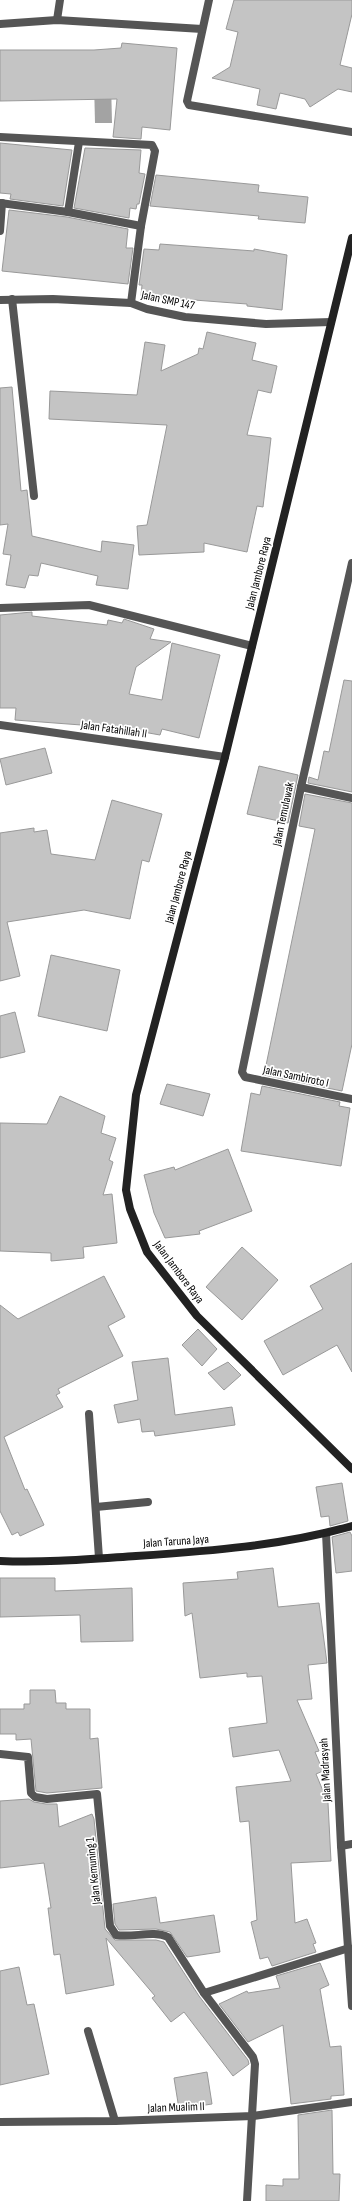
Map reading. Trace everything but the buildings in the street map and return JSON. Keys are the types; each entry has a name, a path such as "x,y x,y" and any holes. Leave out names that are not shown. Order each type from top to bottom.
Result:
{"street":[{"path":"57,20 60,0"},
{"path":"209,0 187,100 189,105 352,132"},
{"path":"0,24 57,20 202,29"},
{"path":"0,137 79,142 147,144 154,148 155,151 141,226 131,303"},
{"path":"68,212 79,142"},
{"path":"0,231 1,203 68,212 141,226"},
{"name":"Jalan Jambore Raya","path":"352,238 226,757 136,1095 126,1190 130,1209 147,1252 197,1316 352,1469"},
{"path":"12,299 34,496"},
{"name":"Jalan SMP 147","path":"0,300 53,299 131,303 154,311 207,319 266,324 331,322"},
{"name":"Jalan Temulawak","path":"242,1070 301,787 352,563"},
{"path":"0,608 89,605 252,646"},
{"name":"Jalan Fatahillah II","path":"0,725 226,757"},
{"path":"301,787 352,798"},
{"name":"Jalan Sambiroto I","path":"242,1070 242,1074 245,1077 352,1099"},
{"path":"90,1414 99,1558"},
{"path":"96,1507 148,1502"},
{"name":"Jalan Taruna Jaya","path":"0,1561 33,1562 217,1551 279,1544 352,1526"},
{"name":"Jalan Madrasyah","path":"326,1533 341,1846 352,2006"},
{"name":"Jalan Kemuning 1","path":"0,1754 28,1757 31,1793 35,1797 47,1798 97,1794 110,1926 116,1935 127,1937 161,1934 168,1938 204,1993"},
{"path":"341,1846 352,1844"},
{"path":"247,2201 255,2064 253,2057 204,1993 349,1948"},
{"path":"88,2031 115,2121"},
{"name":"Jalan Mualim II","path":"0,2122 115,2121 253,2116 352,2102"}],"shaded area":[{"path":"111,81 112,123 95,123 94,82"}]}
